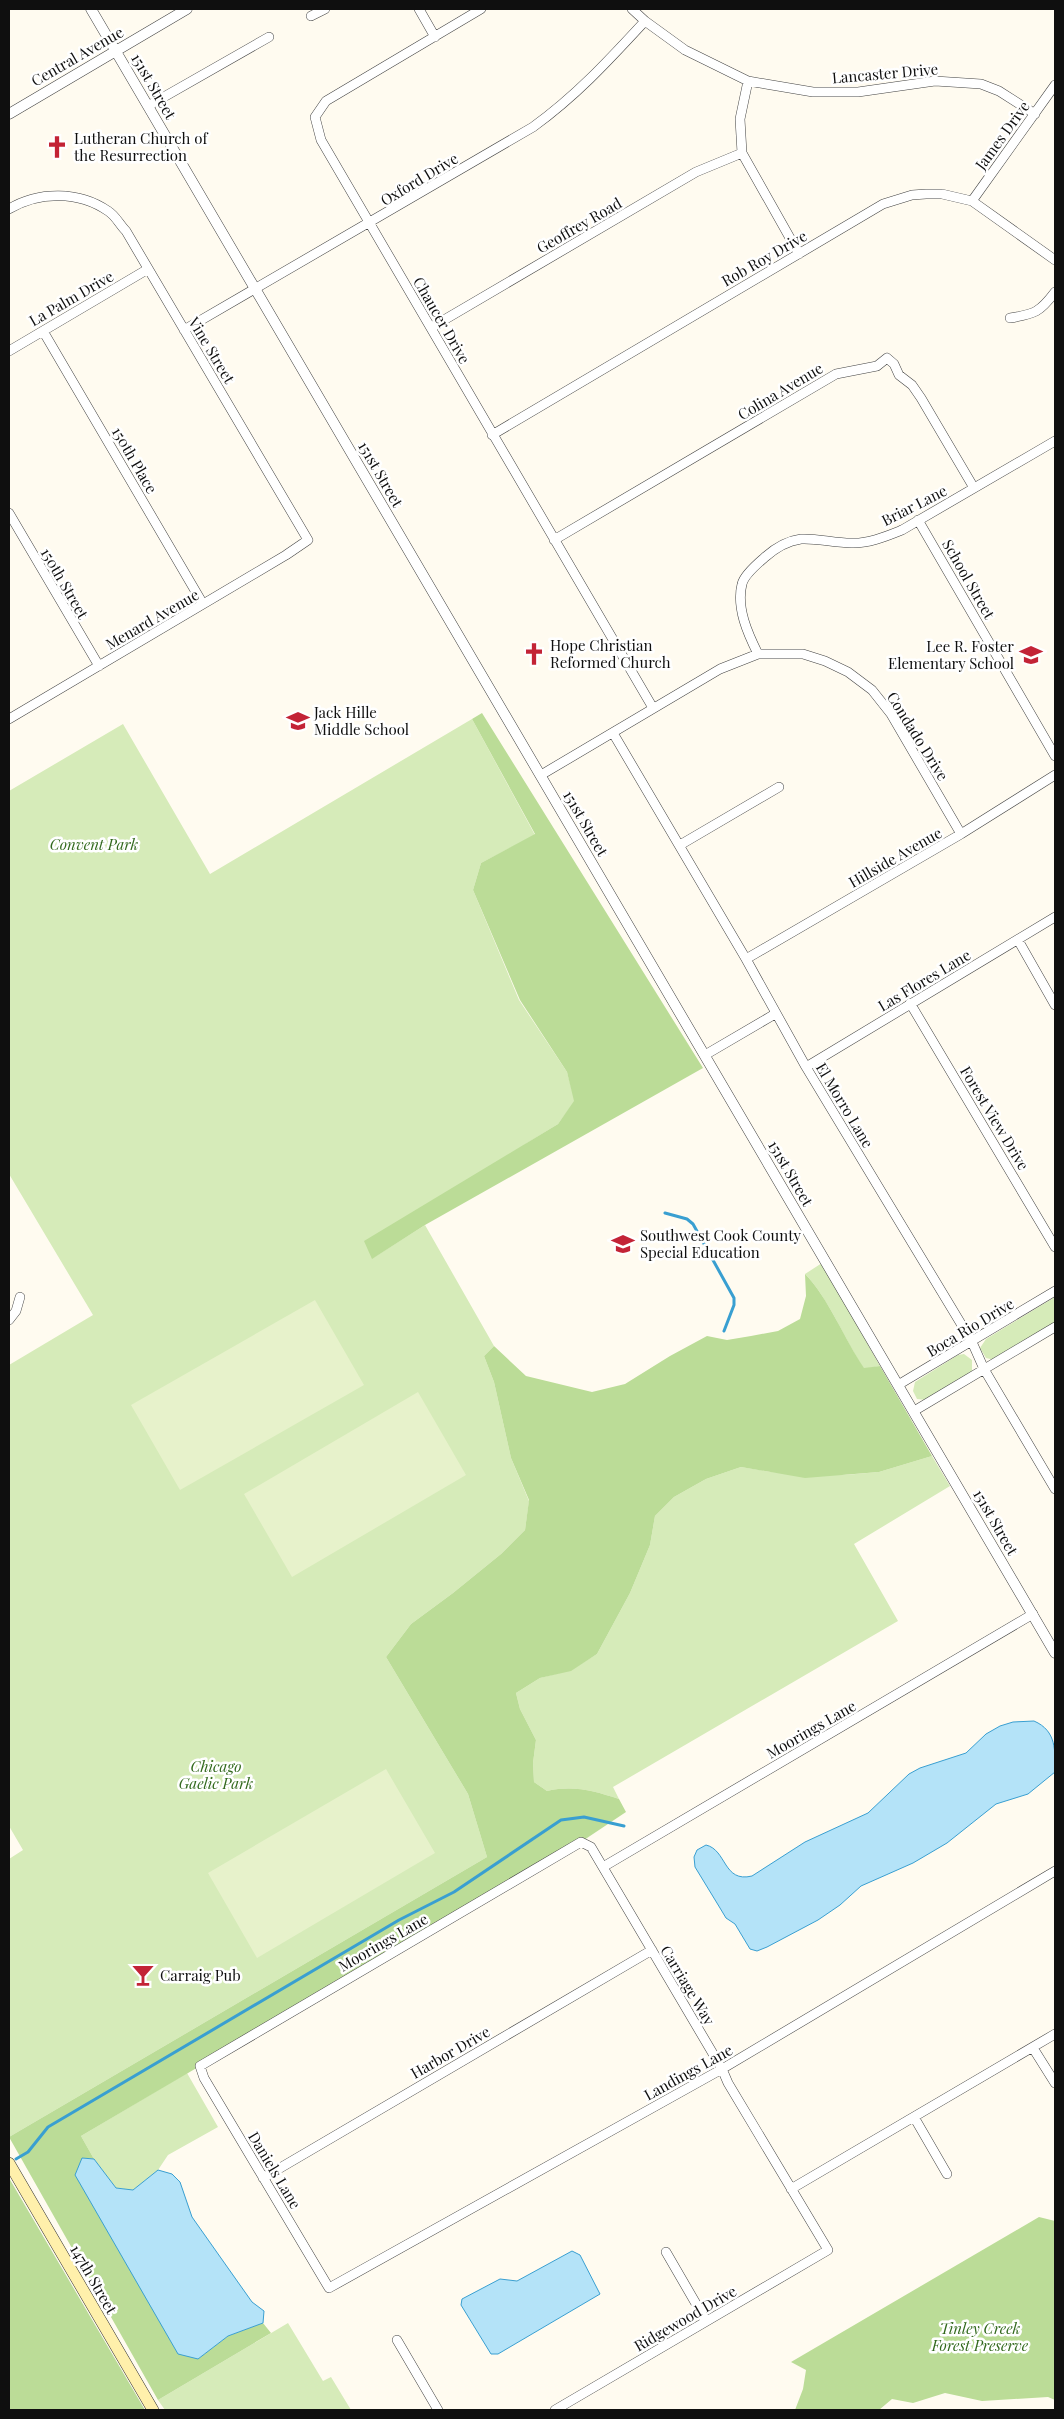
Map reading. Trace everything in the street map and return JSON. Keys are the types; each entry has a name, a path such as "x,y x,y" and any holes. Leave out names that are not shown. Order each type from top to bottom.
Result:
{"main road":[{"name":"147th Street","path":"9,2163 153,2410"}],"street":[{"name":"151st Street","path":"91,9 1055,1653"},
{"name":"Central Avenue","path":"9,114 187,9"},
{"path":"312,16 325,9"},
{"path":"419,9 435,37"},
{"name":"Chaucer Drive","path":"481,9 326,101 315,117 321,140 368,224 432,327 492,435 653,708"},
{"name":"Lancaster Drive","path":"632,9 645,21 685,50 748,81 813,92 858,92 935,81 981,84 999,91 1035,114"},
{"name":"Oxford Drive","path":"184,330 256,290 533,127 565,104 593,78 645,21"},
{"path":"148,106 269,37"},
{"path":"748,81 740,120 742,153 799,254"},
{"name":"James Drive","path":"972,201 1055,85"},
{"name":"Geoffrey Road","path":"432,327 696,172 742,153"},
{"name":"Rob Roy Drive","path":"492,435 883,204 897,199 926,194 942,194 972,201 1055,260"},
{"name":"Vine Street","path":"9,209 45,196 73,196 90,201 110,212 126,231 308,540"},
{"name":"La Palm Drive","path":"9,351 148,269"},
{"path":"1010,318 1034,314 1043,308 1055,292"},
{"name":"150th Place","path":"43,331 204,604"},
{"name":"Colina Avenue","path":"554,540 836,374 877,366 887,358 894,364 899,375 912,385 921,398 974,488"},
{"name":"Briar Lane","path":"758,654 744,621 740,600 742,582 759,562 774,549 784,543 802,539 853,543 870,541 902,530 1055,441"},
{"name":"150th Street","path":"9,513 99,666"},
{"name":"School Street","path":"918,520 1055,756"},
{"name":"Menard Avenue","path":"9,719 286,556 308,540"},
{"name":"Condado Drive","path":"541,775 720,669 758,654 803,654 825,661 848,672 872,690 891,714 961,834"},
{"name":"El Morro Lane","path":"613,733 746,959 775,1014 972,1342 984,1369 1055,1490"},
{"name":"Hillside Avenue","path":"746,959 961,834 1055,775"},
{"path":"680,845 779,788"},
{"name":"Las Flores Lane","path":"806,1066 1055,917"},
{"path":"1018,940 1055,1005"},
{"name":"Forest View Drive","path":"910,1003 1055,1247"},
{"path":"705,1055 775,1014"},
{"name":"Boca Rio Drive","path":"898,1385 1055,1291"},
{"path":"9,1320 16,1311 20,1297"},
{"path":"914,1411 1055,1327"},
{"name":"Moorings Lane","path":"603,1867 1033,1614"},
{"name":"Moorings Lane","path":"200,2066 581,1842"},
{"name":"Carriage Way","path":"581,1842 591,1847 722,2069 790,2189 828,2250"},
{"name":"Landings Lane","path":"329,2288 722,2069 1055,1871"},
{"name":"Harbor Drive","path":"263,2178 652,1950"},
{"path":"790,2189 1055,2034"},
{"path":"1032,2048 1055,2083"},
{"name":"Daniels Lane","path":"200,2066 204,2078 329,2288"},
{"path":"914,2117 947,2174"},
{"name":"Ridgewood Drive","path":"555,2410 828,2250"},
{"path":"666,2252 706,2321"},
{"path":"397,2340 438,2410"}],"green space":[{"path":"482,713 703,1068 425,1225 372,1259 364,1241 558,1124 574,1101 567,1072 520,1000 473,890 481,863 535,834 472,719"},
{"path":"472,719 535,835 481,863 473,890 519,1000 567,1072 575,1101 558,1124 527,1143 373,1258 425,1225 494,1346 484,1356 494,1382 511,1458 529,1501 525,1530 501,1554 411,1624 386,1657 468,1794 487,1857 9,2137 9,1859 23,1850 9,1826 9,1365 93,1315 9,1174 9,791 123,724 210,874"},
{"path":"822,1263 880,1366 864,1369 821,1294 805,1274"},
{"path":"805,1274 829,1306 864,1368 880,1366 932,1456 879,1472 805,1478 741,1467 706,1479 674,1497 655,1516 650,1545 630,1593 597,1654 571,1671 540,1678 516,1693 520,1709 536,1740 533,1763 534,1782 547,1791 557,1789 584,1790 619,1799 626,1812 581,1842 81,2136 94,2159 82,2158 198,2359 228,2336 263,2323 271,2333 158,2400 9,2137 487,1857 468,1794 386,1657 411,1624 501,1554 525,1530 529,1500 511,1458 494,1382 484,1356 494,1346 526,1376 592,1392 625,1384 707,1336 727,1340 751,1336 778,1331 800,1319 806,1296"},
{"path":"1055,1297 1055,1323 995,1360 986,1358 980,1348 986,1339"},
{"path":"315,1300 364,1385 180,1490 131,1405"},
{"path":"964,1354 972,1360 972,1371 926,1400 917,1399 913,1391 915,1382 958,1355"},
{"path":"418,1392 466,1475 292,1577 244,1494"},
{"path":"932,1456 950,1486 854,1544 898,1621 613,1787 619,1799 575,1789 547,1791 534,1782 533,1763 536,1740 520,1709 516,1693 540,1678 571,1670 597,1654 630,1593 650,1545 655,1516 674,1497 706,1479 741,1467 771,1472 844,1475 879,1472"},
{"path":"386,1769 435,1853 257,1958 208,1873"},
{"path":"187,2073 218,2127 168,2155 158,2170 133,2190 116,2188 94,2159 81,2136"},
{"path":"9,2178 145,2410 9,2410"},
{"name":"Tinley Creek Forest Preserve","path":"1039,2217 1055,2221 1055,2400 1048,2397 982,2401 945,2393 913,2403 892,2399 879,2410 795,2410 803,2389 806,2370 791,2362"},
{"path":"288,2323 323,2381 331,2377 351,2410 165,2410 158,2400"}],"water":[{"path":"1034,1721 1042,1725 1051,1736 1054,1749 1055,1772 1028,1794 996,1804 947,1843 913,1863 861,1886 840,1905 818,1920 767,1947 757,1951 750,1949 735,1924 726,1918 695,1867 694,1857 697,1850 706,1845 718,1853 730,1871 743,1877 752,1876 805,1842 868,1813 909,1774 920,1768 966,1753 986,1734 1000,1726 1013,1722"},
{"path":"82,2158 94,2159 116,2188 133,2190 158,2170 172,2174 180,2182 192,2217 252,2302 264,2311 263,2323 228,2336 198,2359 178,2354 75,2175"},
{"path":"572,2251 580,2255 600,2294 498,2354 491,2354 461,2305 462,2299 500,2279 517,2281"}],"waterway":[{"path":"665,1213 687,1219 693,1224 734,1298 734,1305 724,1331"},
{"path":"16,2159 28,2152 48,2127 399,1920 454,1892 561,1820 584,1817 624,1826"}],"place":[{"name":"Lutheran Church of the Resurrection","path":"57,147"},
{"name":"Hope Christian Reformed Church","path":"534,654"},
{"name":"Lee R. Foster Elementary School","path":"1031,655"},
{"name":"Jack Hille Middle School","path":"298,721"},
{"name":"Southwest Cook County Special Education","path":"623,1244"},
{"name":"Carraig Pub","path":"143,1975"}],"park label":[{"name":"Convent Park","path":"94,844"},
{"name":"Chicago Gaelic Park","path":"216,1774"}]}
